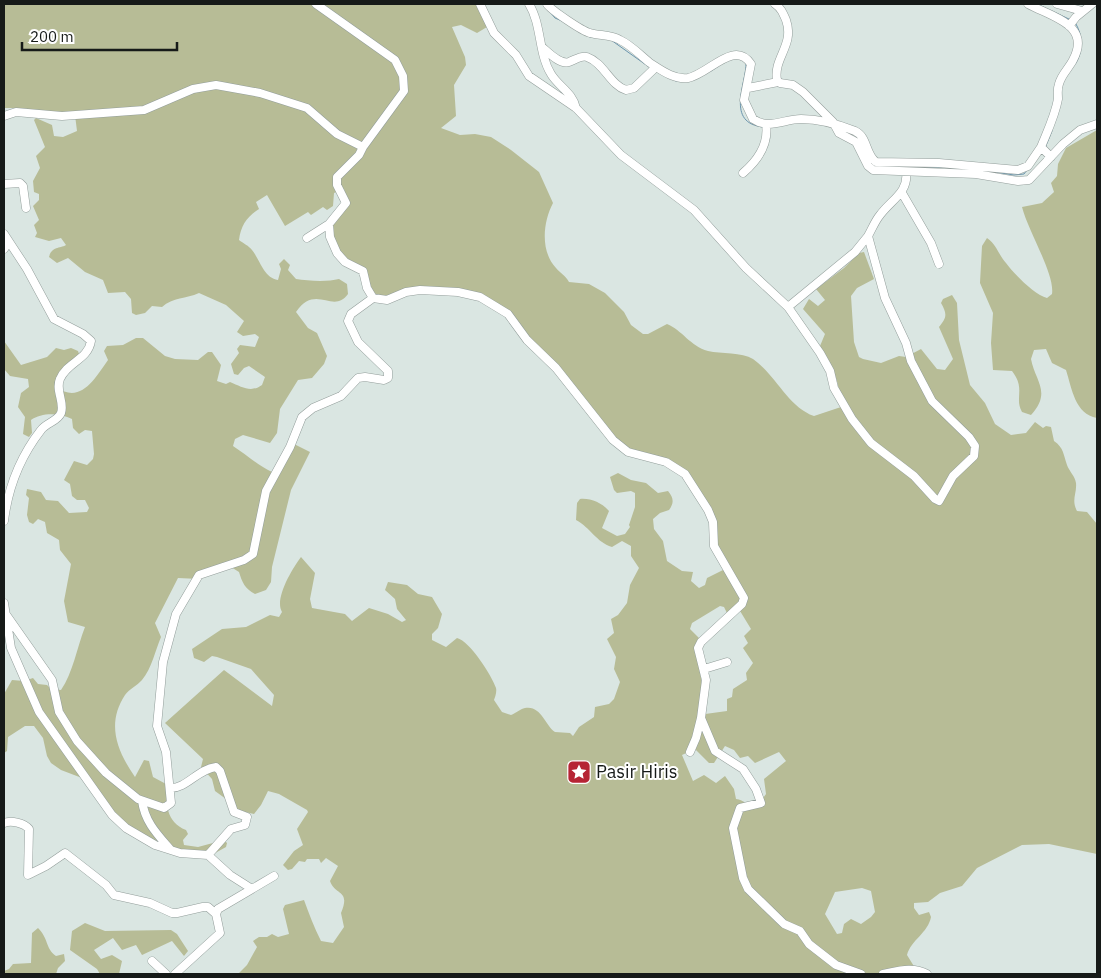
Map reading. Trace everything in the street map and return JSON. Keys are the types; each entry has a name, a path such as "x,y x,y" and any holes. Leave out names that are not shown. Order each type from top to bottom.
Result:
{"street":[{"path":"307,238 329,224 346,203 337,185 338,177 359,155 404,91 403,76 395,60 316,4"},
{"path":"480,4 494,33 512,50 529,76 576,108 620,156 694,210 746,268 788,307 820,353 830,371 834,388 842,403 870,443 901,465 935,500 939,501 953,476 974,456 975,446 969,437 932,401 911,361 906,343 885,298 868,236"},
{"path":"529,4 535,16 551,74 573,100 576,108"},
{"path":"547,4 552,11 589,33 618,39 655,69 674,76 688,78 725,58 740,54 751,64 748,88 744,100 749,112 758,122 767,127 799,119 813,119 860,134 873,161 880,163 939,163 1018,170 1028,166 1041,147 1054,114 1059,83 1078,50 1074,19 1057,4"},
{"path":"775,4 784,15 789,38 777,67 778,82"},
{"path":"1028,4 1074,19"},
{"path":"1074,19 1092,4"},
{"path":"542,47 562,62 567,63 585,57 589,58 598,64 616,84 626,90 634,88 655,69"},
{"path":"748,88 778,82 793,85 803,92 837,128 856,142 870,169 878,172 976,174 1018,181 1029,180 1080,130 1097,124"},
{"path":"4,116 16,112 62,116 144,110 193,89 216,85 260,93 303,106 337,134 363,147"},
{"path":"743,173 758,159 767,137 767,127"},
{"path":"1041,147 1051,157"},
{"path":"788,307 855,252 868,236 879,216 902,193 907,178 906,172"},
{"path":"4,184 20,183 23,186 26,208"},
{"path":"902,193 931,243 939,264"},
{"path":"329,224 330,237 336,253 345,262 363,272 367,288 373,298"},
{"path":"4,236 6,246 4,249"},
{"path":"4,236 27,270 54,319 83,334 91,341 89,350 66,369 60,379 59,391 62,410 60,416 40,431 14,475 7,496 4,522"},
{"path":"4,613 52,680 59,712 78,741 106,772 142,801 164,808 168,806 171,803 166,752 157,726 163,662 176,614 198,575 244,560 253,554 266,491 290,447 302,417 313,408 341,396 358,378 365,377 384,380 388,378 388,371 358,342 348,321 352,314 373,298 387,300 406,292 420,290 458,292 490,302 516,323 527,340 556,368 613,440 628,452 666,462 685,474 708,510 713,522 714,546 744,598 742,604 698,648 706,680 700,727 690,752"},
{"path":"4,603 4,613 11,648 39,712 98,798 112,815 126,828 155,845 172,851 208,855 230,875 252,889"},
{"path":"704,669 727,662"},
{"path":"701,718 715,751 743,769 756,789 760,803 740,808 733,828 743,878 748,889 784,924 800,931 809,944 836,964 861,974"},
{"path":"170,788 179,786 200,771 216,767 220,771 234,812 247,817 245,825 231,829 208,855"},
{"path":"142,801 144,813 150,827 172,851"},
{"path":"4,822 24,825 29,829 28,875 65,853 106,885 114,895 150,903 177,914 203,906 208,907 216,914 220,933 175,974"},
{"path":"216,914 220,908 274,876"},
{"path":"152,961 166,974"},
{"path":"883,974 902,969 921,971 927,974"}],"green space":[{"path":"4,4 476,4 487,27 477,33 461,25 452,27 465,57 466,65 454,85 456,116 441,128 460,135 475,134 491,137 539,172 553,203 545,227 545,245 551,261 569,282 589,284 605,293 624,312 631,325 643,334 648,334 667,324 702,349 737,354 753,359 769,373 797,406 814,416 841,407 835,375 829,360 820,346 825,334 803,309 809,299 818,306 825,300 816,289 844,268 859,253 864,252 874,279 857,288 851,296 854,342 859,357 881,363 899,356 906,357 921,349 937,369 945,370 953,359 939,327 945,316 941,303 943,299 952,295 957,303 959,340 970,385 985,403 995,424 1011,435 1026,433 1035,422 1043,428 1046,426 1051,427 1054,441 1061,449 1075,480 1074,504 1077,511 1087,512 1097,524 1097,854 1049,844 1022,845 977,868 962,886 940,893 928,902 914,903 914,908 919,915 929,912 931,917 927,928 912,945 907,955 915,968 911,974 238,974 247,965 257,947 253,941 259,937 267,937 272,934 278,937 289,934 283,909 285,905 304,900 321,941 333,943 344,927 341,913 344,905 343,896 332,886 330,881 338,866 326,858 321,863 319,859 307,859 305,862 299,861 292,869 288,870 283,865 294,851 303,845 297,829 308,812 307,810 279,794 268,791 254,814 232,809 226,799 215,791 212,779 201,767 203,759 165,723 224,670 272,706 274,695 251,669 212,656 204,662 194,658 192,649 222,629 246,627 270,615 279,617 282,612 280,600 282,592 301,557 315,573 310,599 312,608 345,614 352,621 369,608 388,614 402,622 406,620 397,609 395,599 385,590 388,582 407,585 418,594 432,597 442,614 438,628 432,634 432,640 446,647 457,638 468,645 494,683 496,694 494,700 502,712 511,715 530,708 539,712 555,732 570,733 573,736 579,727 594,717 595,707 609,704 614,699 620,682 614,669 616,657 607,639 614,633 611,619 618,615 627,603 630,585 639,568 631,556 631,546 622,541 612,547 606,545 576,520 577,503 580,499 600,503 609,511 602,528 617,536 625,534 630,527 635,507 635,493 631,491 617,493 614,490 610,477 618,473 631,480 646,483 658,493 668,491 672,498 671,507 653,519 654,529 663,541 667,561 682,571 693,572 691,581 699,588 705,585 707,578 729,567 716,545 716,522 686,473 622,445 491,300 439,289 387,298 371,292 368,275 353,265 343,255 333,235 331,225 348,204 344,189 334,193 333,206 327,210 323,207 311,215 308,212 285,226 267,195 256,202 259,209 245,222 239,240 251,249 266,272 273,279 278,280 281,269 279,264 284,259 290,265 288,270 296,279 329,281 339,279 347,284 348,294 342,300 336,302 317,299 310,300 303,304 296,312 308,328 317,333 327,356 324,364 312,378 298,380 280,409 277,433 270,443 243,435 235,439 233,446 272,472 280,457 290,452 294,444 310,452 291,490 272,567 271,582 266,590 255,594 244,585 239,572 231,567 199,579 178,578 155,623 161,637 151,665 142,680 125,695 119,706 115,727 116,737 123,757 135,777 144,760 149,761 153,777 166,784 168,812 174,822 186,830 188,834 183,840 184,845 198,847 224,840 227,843 226,847 208,857 182,855 123,828 82,778 61,770 51,763 47,756 43,738 34,726 25,726 8,737 7,751 4,753 4,694 12,680 24,681 33,678 38,684 47,685 51,689 61,690 72,668 85,627 68,622 64,601 71,564 60,550 59,540 47,533 45,522 38,519 33,524 29,522 27,515 29,498 26,495 27,489 41,492 46,500 58,501 69,513 87,512 89,508 85,500 77,500 72,496 70,484 64,480 74,461 87,465 93,459 94,454 92,431 85,430 79,434 73,428 72,419 62,416 51,414 35,417 31,420 32,433 29,437 23,434 25,417 18,407 21,393 29,387 28,379 10,376 4,369 4,341 21,365 47,357 56,348 64,350 71,348 78,351 79,354 57,376 56,387 65,392 73,393 80,391 92,381 108,360 104,351 107,346 123,345 136,338 143,338 165,356 175,359 198,360 208,352 212,352 221,365 217,381 226,384 230,382 254,389 262,385 265,377 249,366 244,368 238,375 234,374 231,364 239,353 237,349 240,345 255,347 259,337 255,334 243,336 237,332 244,321 226,305 199,293 171,301 162,307 152,306 145,313 136,315 132,313 131,299 125,292 108,293 103,280 85,272 68,258 57,263 49,257 54,249 66,245 61,238 49,241 35,237 37,233 34,225 39,220 33,206 39,200 39,194 34,192 33,181 40,168 36,156 45,147 34,120 36,118 52,125 54,136 63,137 77,131 75,115 4,108","holes":["720,606 724,607 727,613 737,606 751,629 744,636 748,643 743,648 753,663 746,673 747,680 733,689 732,697 727,699 727,711 698,715 702,685 696,644 699,638 690,629 692,623","725,746 734,750 740,758 748,756 755,763 779,752 786,761 764,779 766,794 756,808 736,799 734,789 725,776 716,783 704,775 693,781 682,755 695,749 709,763 714,763","862,888 871,891 875,912 861,924 851,919 844,924 842,933 837,934 825,914 835,892"]},
{"path":"1097,130 1097,418 1090,416 1079,406 1066,370 1052,363 1046,349 1034,350 1031,359 1041,393 1037,407 1031,415 1022,412 1019,402 1018,383 1012,371 993,370 991,343 993,313 980,283 982,246 987,238 1003,260 1025,284 1047,298 1052,294 1049,275 1022,207 1042,203 1054,192 1051,183 1057,176 1058,164 1066,148"},
{"path":"85,923 105,931 171,930 177,934 188,951 184,956 172,941 142,955 136,945 122,950 113,938 94,950 101,959 112,955 122,961 119,974 100,974 97,969 70,950 72,931"},
{"path":"38,928 44,936 48,947 56,956 64,954 65,961 58,968 56,974 4,974 4,971 13,964 31,963 32,933"}],"waterway":[{"path":"543,4 555,18 562,21"},
{"path":"1039,5 1071,20"},
{"path":"1076,24 1080,33 1081,44 1080,54 1076,63"},
{"path":"572,27 590,37"},
{"path":"611,40 649,67"},
{"path":"746,63 740,101 741,110 744,118 752,124 764,127"},
{"path":"711,71 720,65"},
{"path":"676,81 687,81"},
{"path":"1045,148 1052,131"},
{"path":"891,167 915,166"},
{"path":"926,167 942,167"},
{"path":"988,171 1014,175 1024,174 1027,170"}],"place":[{"name":"Pasir Hiris","path":"579,772"}]}
